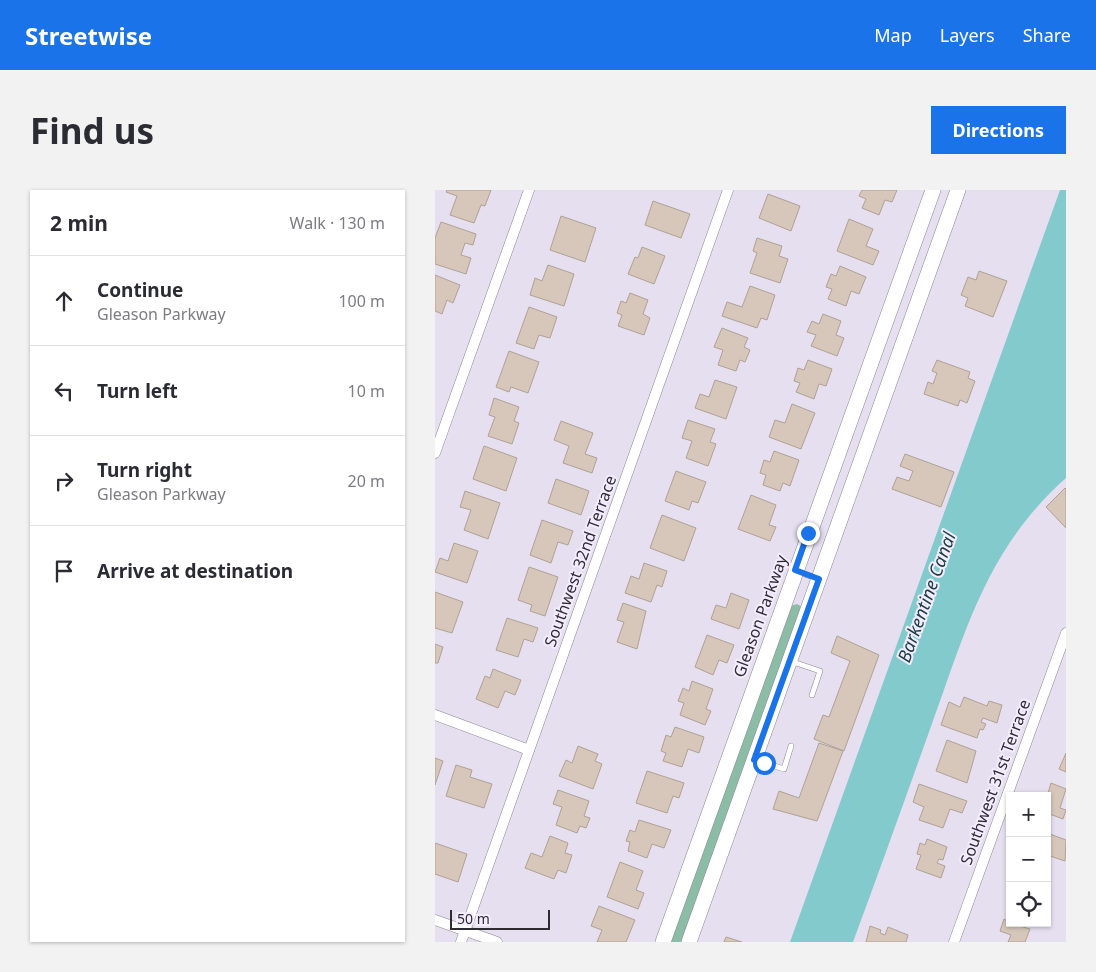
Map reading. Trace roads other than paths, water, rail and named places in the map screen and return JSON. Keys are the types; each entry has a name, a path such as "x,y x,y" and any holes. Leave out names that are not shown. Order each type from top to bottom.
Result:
{"main road":[{"name":"Gleason Parkway","path":"663,942 933,190"},
{"path":"689,942 958,190"}],"street":[{"path":"435,453 529,190"},
{"name":"Southwest 32nd Terrace","path":"461,942 726,191"},
{"name":"Southwest 31st Terrace","path":"954,942 1066,633"},
{"path":"435,715 529,750"},
{"path":"435,920 497,942"}],"lane":[{"path":"795,570 819,579"},
{"path":"790,661 820,671 812,695"},
{"path":"754,760 784,769 791,746"}],"water":[{"name":"Barkentine Canal","path":"1060,190 1066,190 1066,478 1038,506 1015,534 981,595 954,661 853,942 790,942"}]}
